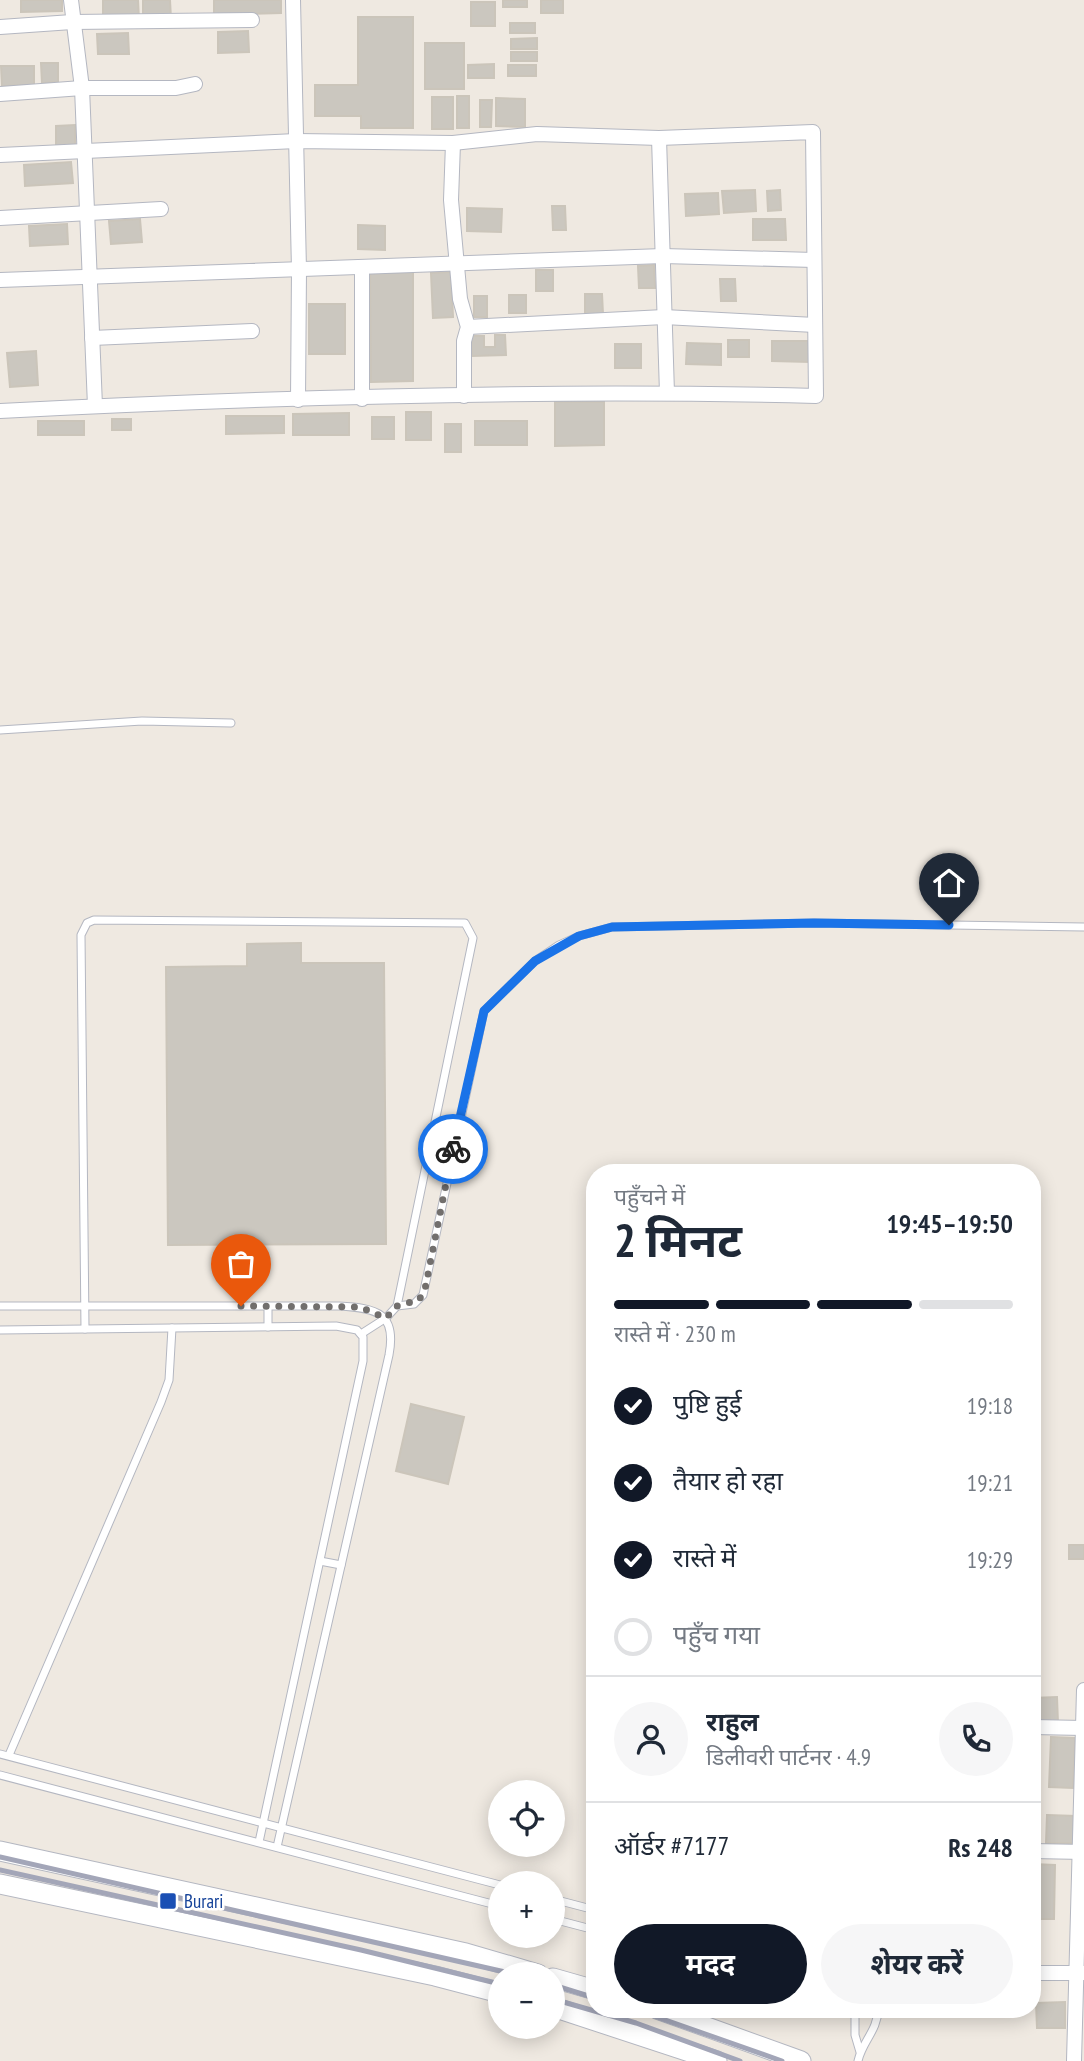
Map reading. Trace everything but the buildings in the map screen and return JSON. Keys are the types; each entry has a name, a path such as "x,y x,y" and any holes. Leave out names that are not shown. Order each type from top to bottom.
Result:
{"main road":[{"path":"0,1852 495,1962"},
{"path":"0,1884 435,1976 488,1990"},
{"path":"565,1981 586,1987"},
{"path":"565,2011 586,2018"},
{"path":"586,2018 717,2061"},
{"path":"682,2018 801,2061"}],"street":[{"path":"71,0 82,88 95,406"},
{"path":"293,0 299,270 298,400"},
{"path":"0,27 72,22 252,20"},
{"path":"0,94 82,88 176,88 195,84"},
{"path":"0,155 296,141 453,143 537,134 659,138 813,132 816,397 667,393 298,400 0,411"},
{"path":"659,138 667,393"},
{"path":"453,143 451,200 460,299 468,327 464,341 464,397"},
{"path":"0,218 161,209"},
{"path":"0,280 362,269 663,256 814,260"},
{"path":"362,269 362,399"},
{"path":"468,327 664,317 815,326"},
{"path":"92,338 252,331"},
{"path":"1074,2061 1080,1973 1084,1690"},
{"path":"1041,1727 1083,1728"},
{"path":"1041,1851 1083,1852"},
{"path":"1041,1973 1080,1973"}],"lane":[{"path":"0,730 142,721 232,723"},
{"path":"85,1329 81,935 88,923 94,920 456,921 470,928 473,938 397,1306 386,1318 360,1334"},
{"path":"397,1306 414,1304 423,1295 484,1011 535,961 559,946 579,936 612,927 814,923 1084,927"},
{"path":"0,1306 360,1307 386,1318"},
{"path":"268,1306 268,1326"},
{"path":"277,1847 389,1355 392,1338 386,1318"},
{"path":"0,1330 336,1326 349,1327 360,1334 366,1347 258,1842"},
{"path":"9,1755 161,1402 169,1380 172,1328"},
{"path":"320,1561 341,1565"},
{"path":"0,1754 488,1882"},
{"path":"0,1775 488,1903"},
{"path":"565,1902 586,1908"},
{"path":"565,1922 586,1928"},
{"path":"855,2018 855,2035 860,2052"},
{"path":"858,2061 860,2052 874,2031 876,2018"}],"railway":[{"path":"0,1857 488,1968"},
{"path":"0,1870 361,1950 488,1981"},
{"path":"565,1989 586,1995"},
{"path":"565,2002 586,2009"},
{"path":"619,2018 740,2061"},
{"path":"660,2018 782,2061"}],"way so far":[{"path":"241,1306 360,1307 386,1318 397,1306 414,1304 425,1289 453,1149"}],"place":[{"name":"Burari","path":"168,1901"}],"route":[{"path":"453,1149 479,1023 484,1011 491,1001 535,961 579,936 612,927 814,923 949,925"}]}
